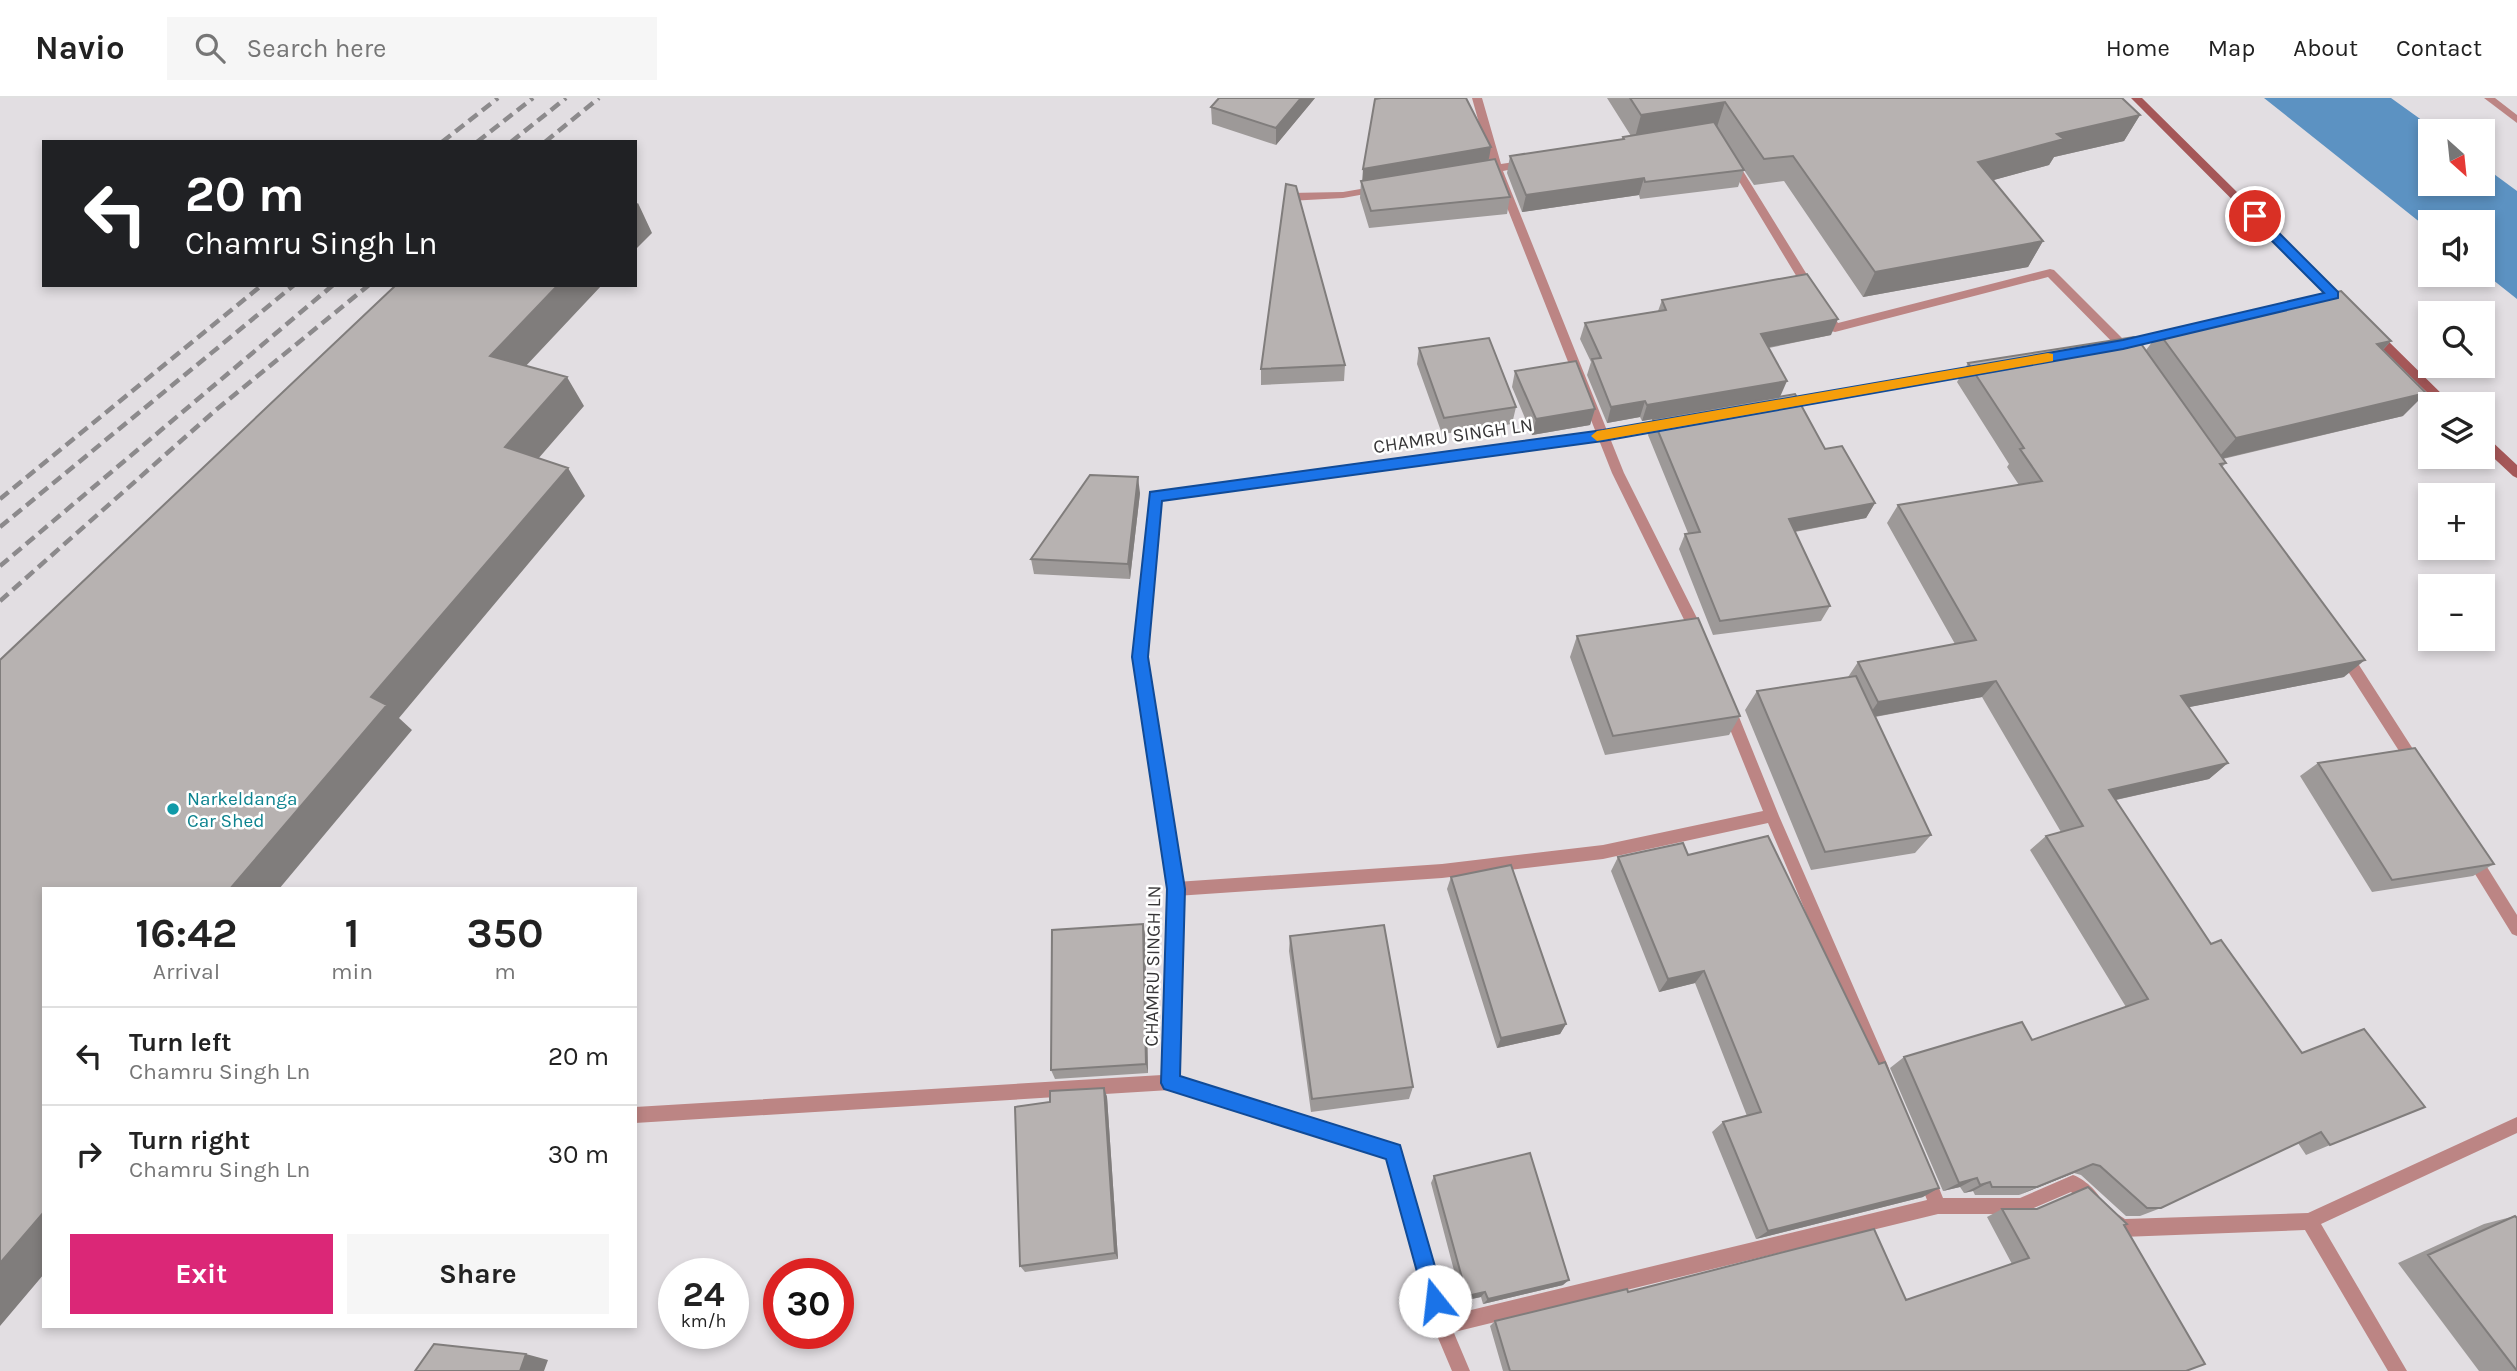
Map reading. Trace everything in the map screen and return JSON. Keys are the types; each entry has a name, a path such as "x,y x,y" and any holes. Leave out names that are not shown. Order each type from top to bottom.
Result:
{"main road":[{"path":"2136,98 2327,297 2352,313"},
{"path":"2362,322 2434,392"},
{"path":"2495,451 2517,472"}],"street":[{"path":"1477,98 1497,168 1618,473 1705,648"},
{"path":"2489,98 2517,120"},
{"path":"1728,155 1835,328 2050,273 2139,366"},
{"path":"1471,173 1538,161"},
{"path":"1289,197 1343,195 1394,186"},
{"path":"2116,345 2189,329"},
{"path":"1768,407 2000,366"},
{"name":"CHAMRU SINGH LN","path":"1171,1083 1176,889 1140,657 1155,496 1603,435 1685,421"},
{"path":"2336,642 2424,779"},
{"path":"1725,700 1887,1085"},
{"path":"1176,889 1442,871 1603,852 1772,816"},
{"path":"2467,848 2517,929"},
{"path":"637,1115 1171,1083 1393,1152 1443,1326 1461,1371"},
{"path":"1443,1326 1938,1206 2020,1206 2073,1183 2122,1228 2309,1221 2517,1125"},
{"path":"1918,1158 1938,1206"},
{"path":"2309,1221 2398,1371"}],"water":[{"path":"2264,98 2391,98 2420,119 2418,119 2418,196 2496,196 2496,176 2517,191 2517,299 2495,282 2495,210 2418,210 2418,221"}],"building":[{"path":"1219,98 1301,98 1276,128 1211,107"},
{"path":"1466,98 1491,147 1363,169 1375,99"},
{"path":"1630,98 2122,98 2140,115 2057,134 2064,139 1978,162 2043,241 1875,272 1793,156 1764,159 1725,102 1641,115"},
{"path":"1714,122 1744,170 1645,182 1644,178 1526,195 1510,156 1624,139 1623,137"},
{"path":"1495,159 1510,197 1371,211 1361,181"},
{"path":"1286,184 1296,186 1345,365 1261,369"},
{"path":"1807,274 1838,319 1761,334 1787,381 1647,405 1645,401 1611,407 1592,359 1601,358 1585,323 1666,310 1662,300"},
{"name":"Narkeldanga Car Shed","path":"394,287 556,287 490,356 567,377 505,447 568,468 371,697 387,705 232,887 42,887 42,1214 0,1263 0,660"},
{"path":"2341,291 2391,341 2377,344 2425,392 2236,438 2159,333"},
{"path":"2134,337 2226,463 2220,464 2365,660 2181,696 2228,763 2109,790 2211,944 2221,940 2302,1053 2364,1029 2425,1107 2330,1145 2321,1132 2161,1208 2147,1208 2100,1166 2093,1164 2037,1187 1992,1187 1990,1182 1980,1185 1977,1178 1959,1183 1904,1057 2022,1022 2032,1040 2148,999 2046,836 2083,826 1996,681 1878,702 1858,662 1976,640 1898,505 2042,481 2020,449 2024,448 1968,363"},
{"path":"1489,338 1516,407 1444,418 1419,348"},
{"path":"1576,361 1595,409 1536,419 1515,371"},
{"path":"1795,394 1825,449 1842,446 1875,503 1789,519 1830,606 1720,621 1685,534 1700,532 1653,419"},
{"path":"1090,475 1138,477 1128,564 1031,559"},
{"path":"1698,618 1740,716 1613,736 1577,636"},
{"path":"1856,676 1931,835 1825,852 1757,691"},
{"path":"2415,748 2494,864 2392,880 2318,763"},
{"path":"1768,836 1879,1064 1885,1062 1939,1188 1768,1231 1723,1122 1761,1112 1704,971 1668,979 1618,857 1683,843 1688,855"},
{"path":"1511,865 1566,1024 1501,1038 1451,877"},
{"path":"1143,924 1146,1064 1051,1070 1052,930"},
{"path":"1384,925 1413,1087 1312,1099 1290,936"},
{"path":"1104,1088 1115,1253 1020,1266 1015,1107 1050,1102 1050,1091"},
{"path":"1530,1153 1569,1280 1488,1299 1485,1292 1467,1296 1434,1176"},
{"path":"2088,1187 2127,1224 2124,1225 2205,1364 2186,1371 1510,1371 1495,1321 1627,1289 1628,1292 1874,1229 1906,1300 2029,1258 2002,1209 2037,1209"},
{"path":"2515,1216 2517,1218 2517,1371 2428,1255"},
{"path":"434,1344 526,1354 520,1371 415,1371"}],"railway":[{"path":"445,140 498,98"},
{"path":"480,140 533,98"},
{"path":"514,140 566,98"},
{"path":"547,140 599,98"},
{"path":"0,499 260,287"},
{"path":"0,527 292,287"},
{"path":"0,566 331,287"},
{"path":"0,601 217,409 367,287"}],"slow traffic":[{"path":"1597,436 2048,357"}],"place":[{"name":"Narkeldanga Car Shed","path":"173,809"}],"route":[{"path":"1435,1301 1393,1152 1171,1083 1176,889 1140,657 1155,496 1603,435 2123,344 2334,295 2255,216"}]}
